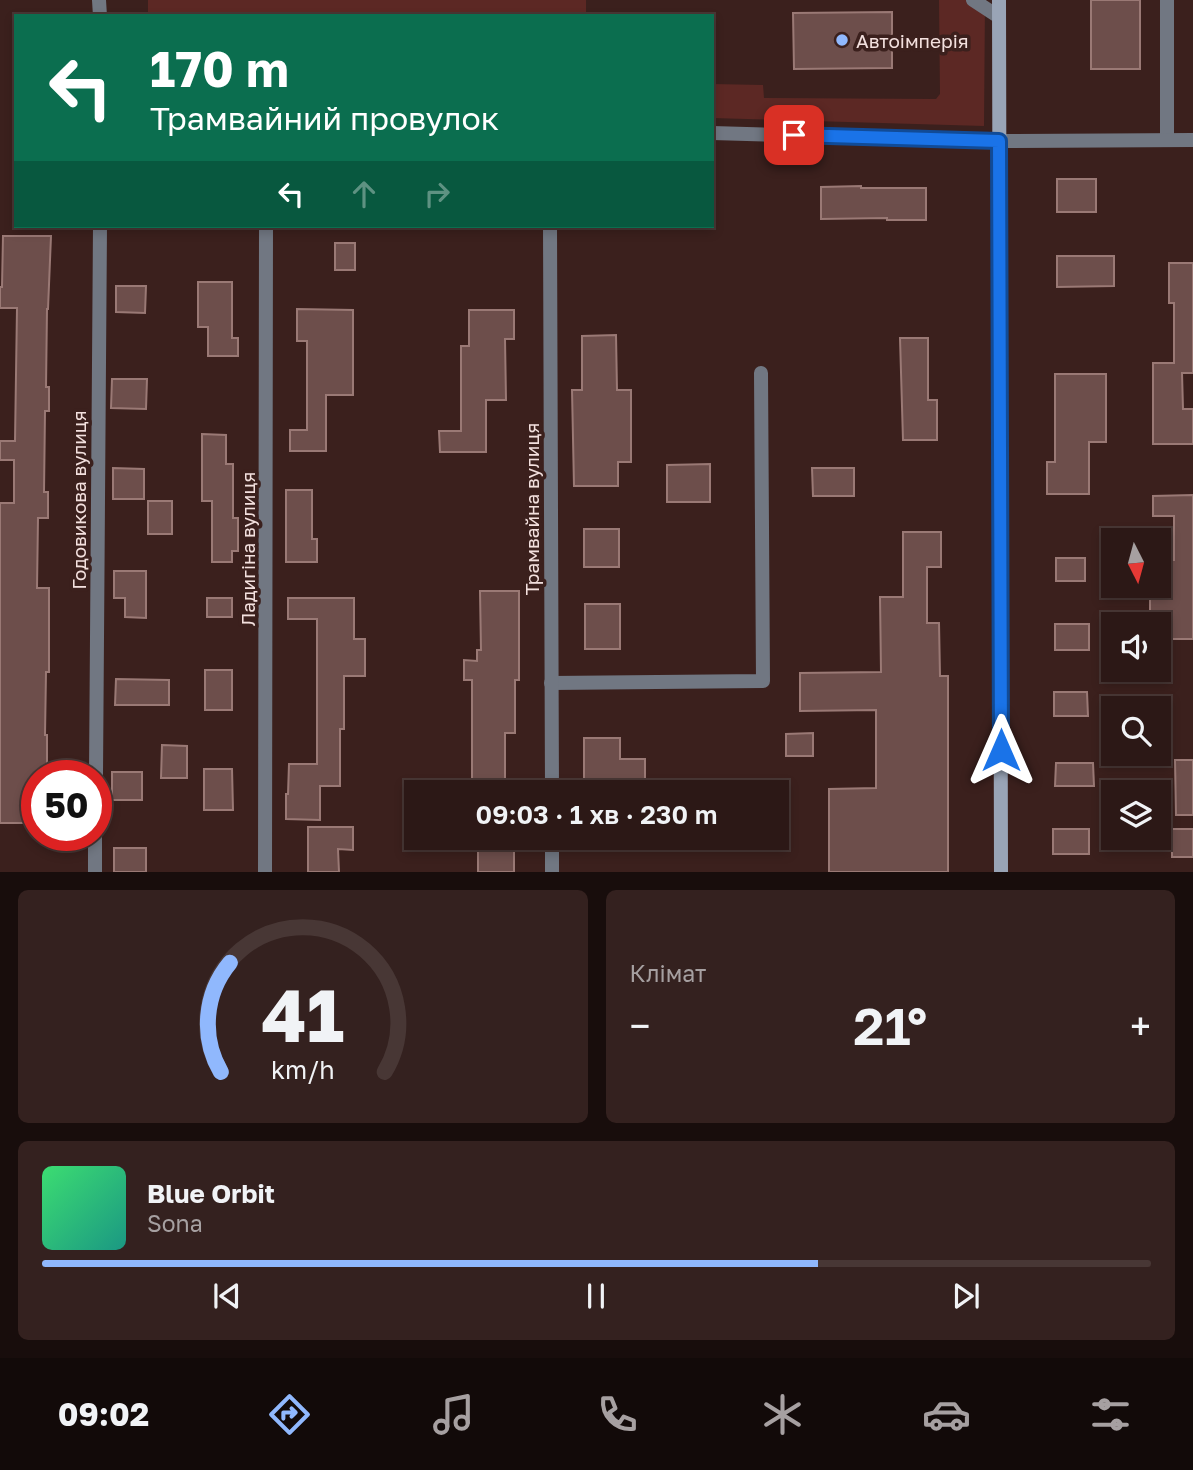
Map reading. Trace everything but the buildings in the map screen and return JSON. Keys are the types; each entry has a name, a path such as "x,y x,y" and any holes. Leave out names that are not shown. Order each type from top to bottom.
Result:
{"main road":[{"path":"999,0 1001,872"}],"street":[{"path":"973,0 999,17"},
{"path":"1167,0 1167,140"},
{"path":"714,133 999,141 1193,140"},
{"name":"Годовикова вулиця","path":"96,760 100,228"},
{"name":"Ладигіна вулиця","path":"265,872 267,228"},
{"name":"Трамвайна вулиця","path":"550,228 552,780"},
{"path":"551,683 763,681 761,373"},
{"path":"552,850 552,872"},
{"path":"95,851 95,872"}],"shaded area":[{"path":"148,0 586,0 586,14 148,14"},
{"path":"939,0 985,0 984,126 714,118 714,84 763,85 764,98 936,99 940,94"}],"place":[{"name":"Автоімперія","path":"842,40"}],"route":[{"path":"794,135 999,141 1001,750"}]}
